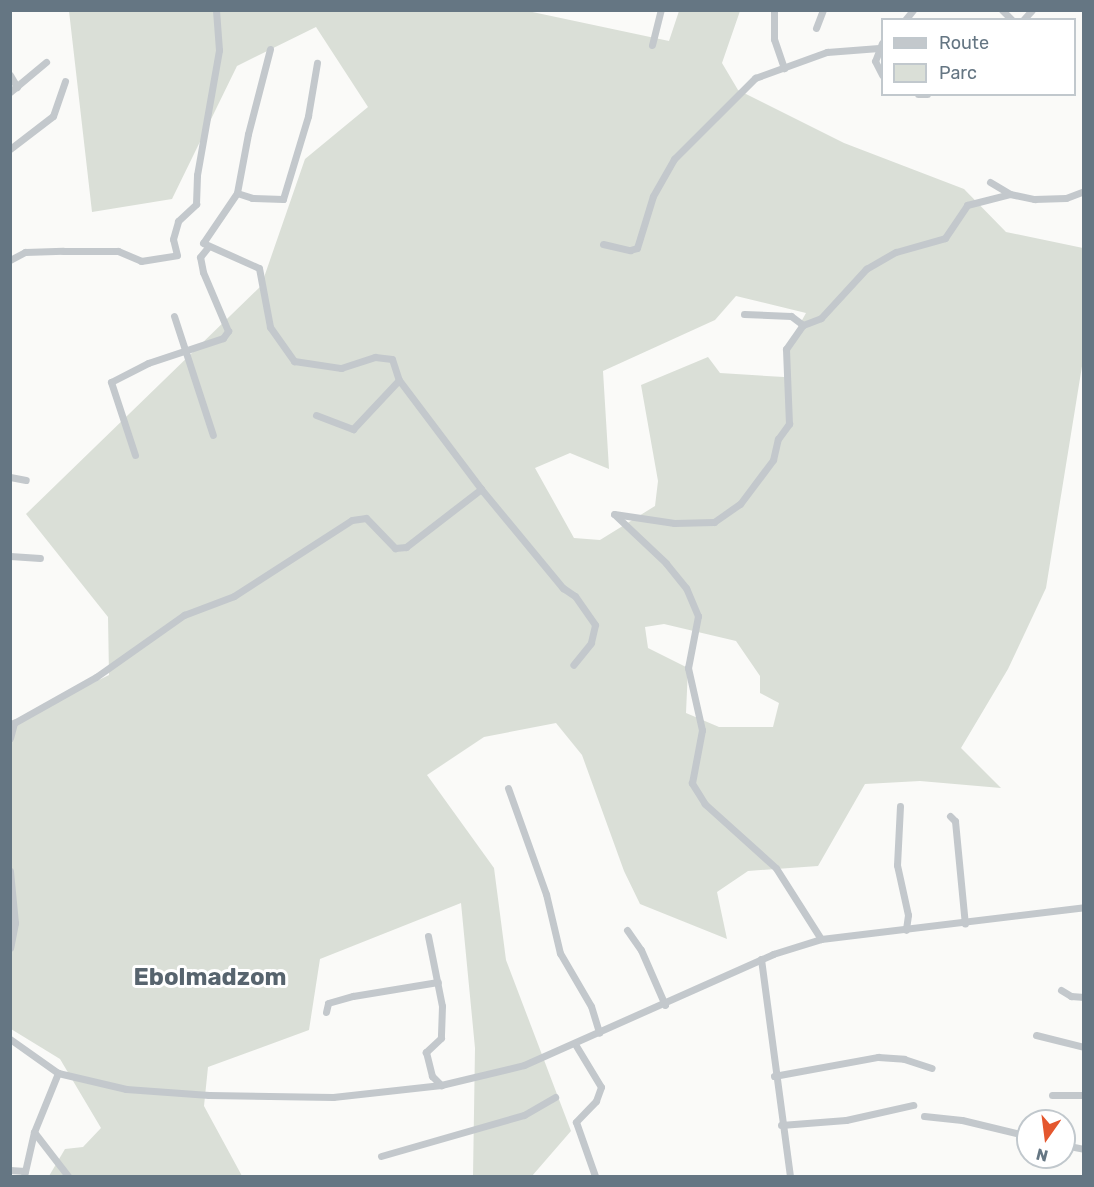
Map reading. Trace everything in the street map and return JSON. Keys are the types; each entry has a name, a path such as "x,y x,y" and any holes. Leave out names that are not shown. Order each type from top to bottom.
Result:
{"street":[{"path":"10,260 25,252 118,251 141,261 177,255 173,239 178,221 196,204 197,175 219,50 216,10"},
{"path":"652,45 661,10"},
{"path":"774,10 774,39 784,68"},
{"path":"816,28 823,10"},
{"path":"603,244 630,250 637,248 653,196 674,159 754,78 827,52 881,45 875,61 881,73"},
{"path":"270,49 248,134 237,194 203,243 259,268 270,327 294,361 341,368 375,357 392,358 399,380 481,489 563,588 575,596 595,625 591,643 573,665"},
{"path":"10,92 46,62"},
{"path":"237,194 283,199 308,116 317,63"},
{"path":"10,75 17,87"},
{"path":"10,149 53,116 65,81"},
{"path":"990,182 1010,194 1051,200 1083,190"},
{"path":"821,939 776,868 705,804 692,783 702,730 688,668 698,616 686,588 666,563 614,514 674,523 714,522 740,504 773,460 778,439 789,424 786,349 802,326 821,318 866,269 896,252 945,238 967,205 1010,194"},
{"path":"135,455 111,382 223,338 228,331 203,272 200,257 208,247"},
{"path":"744,314 791,316 802,326"},
{"path":"174,316 188,350 213,435"},
{"path":"316,414 352,429 399,380"},
{"path":"10,477 26,480"},
{"path":"10,738 14,723 96,677 184,615 234,596 352,520 366,518 395,548 406,547 481,489"},
{"path":"10,556 40,558"},
{"path":"508,788 549,903 560,953 591,1006 599,1033"},
{"path":"900,806 897,865 908,915 906,930"},
{"path":"950,816 956,821 965,924"},
{"path":"10,871 15,923 10,948"},
{"path":"10,1039 58,1073 149,1092 333,1097 441,1085 524,1065 665,1005 761,959 821,939 965,924 1083,907"},
{"path":"627,930 641,950 665,1005"},
{"path":"428,936 438,982 441,1038 426,1052 432,1076 441,1085"},
{"path":"761,959 774,1076 790,1176"},
{"path":"327,1012 328,1003 353,996 438,982"},
{"path":"1061,990 1071,996 1083,997"},
{"path":"1036,1035 1083,1047"},
{"path":"575,1044 600,1087 596,1101 576,1122 595,1176"},
{"path":"774,1076 878,1057 904,1059 932,1068"},
{"path":"10,1170 25,1174 34,1132 58,1073"},
{"path":"1052,1095 1083,1095"},
{"path":"381,1156 514,1118 555,1097"},
{"path":"781,1125 846,1120 913,1105"},
{"path":"924,1116 962,1120 1016,1133"},
{"path":"34,1132 68,1176"}],"green space":[{"path":"523,10 669,41 679,11 740,11 722,63 738,90 844,143 964,189 1006,232 1083,248 1083,360 1046,588 1008,669 961,748 1001,788 920,781 865,784 818,866 748,871 717,892 727,939 640,904 624,871 582,755 556,723 484,737 427,775 494,868 506,960 571,1131 532,1176 473,1176 475,1048 461,903 320,959 309,1030 208,1067 204,1106 242,1176 49,1176 65,1149 83,1147 101,1128 60,1059 11,1029 11,723 109,675 108,617 26,514 261,286 305,159 368,107 316,27 237,66 172,199 92,212 69,11","holes":["736,296 806,313 786,349 784,377 720,373 708,357 641,385 658,481 655,506 600,540 574,538 535,468 570,453 609,469 603,371 715,320","664,624 736,641 760,676 760,693 779,703 773,727 719,727 686,713 688,668 648,648 645,627"]}],"district":[{"name":"Ebolmadzom","path":"210,978"}]}
